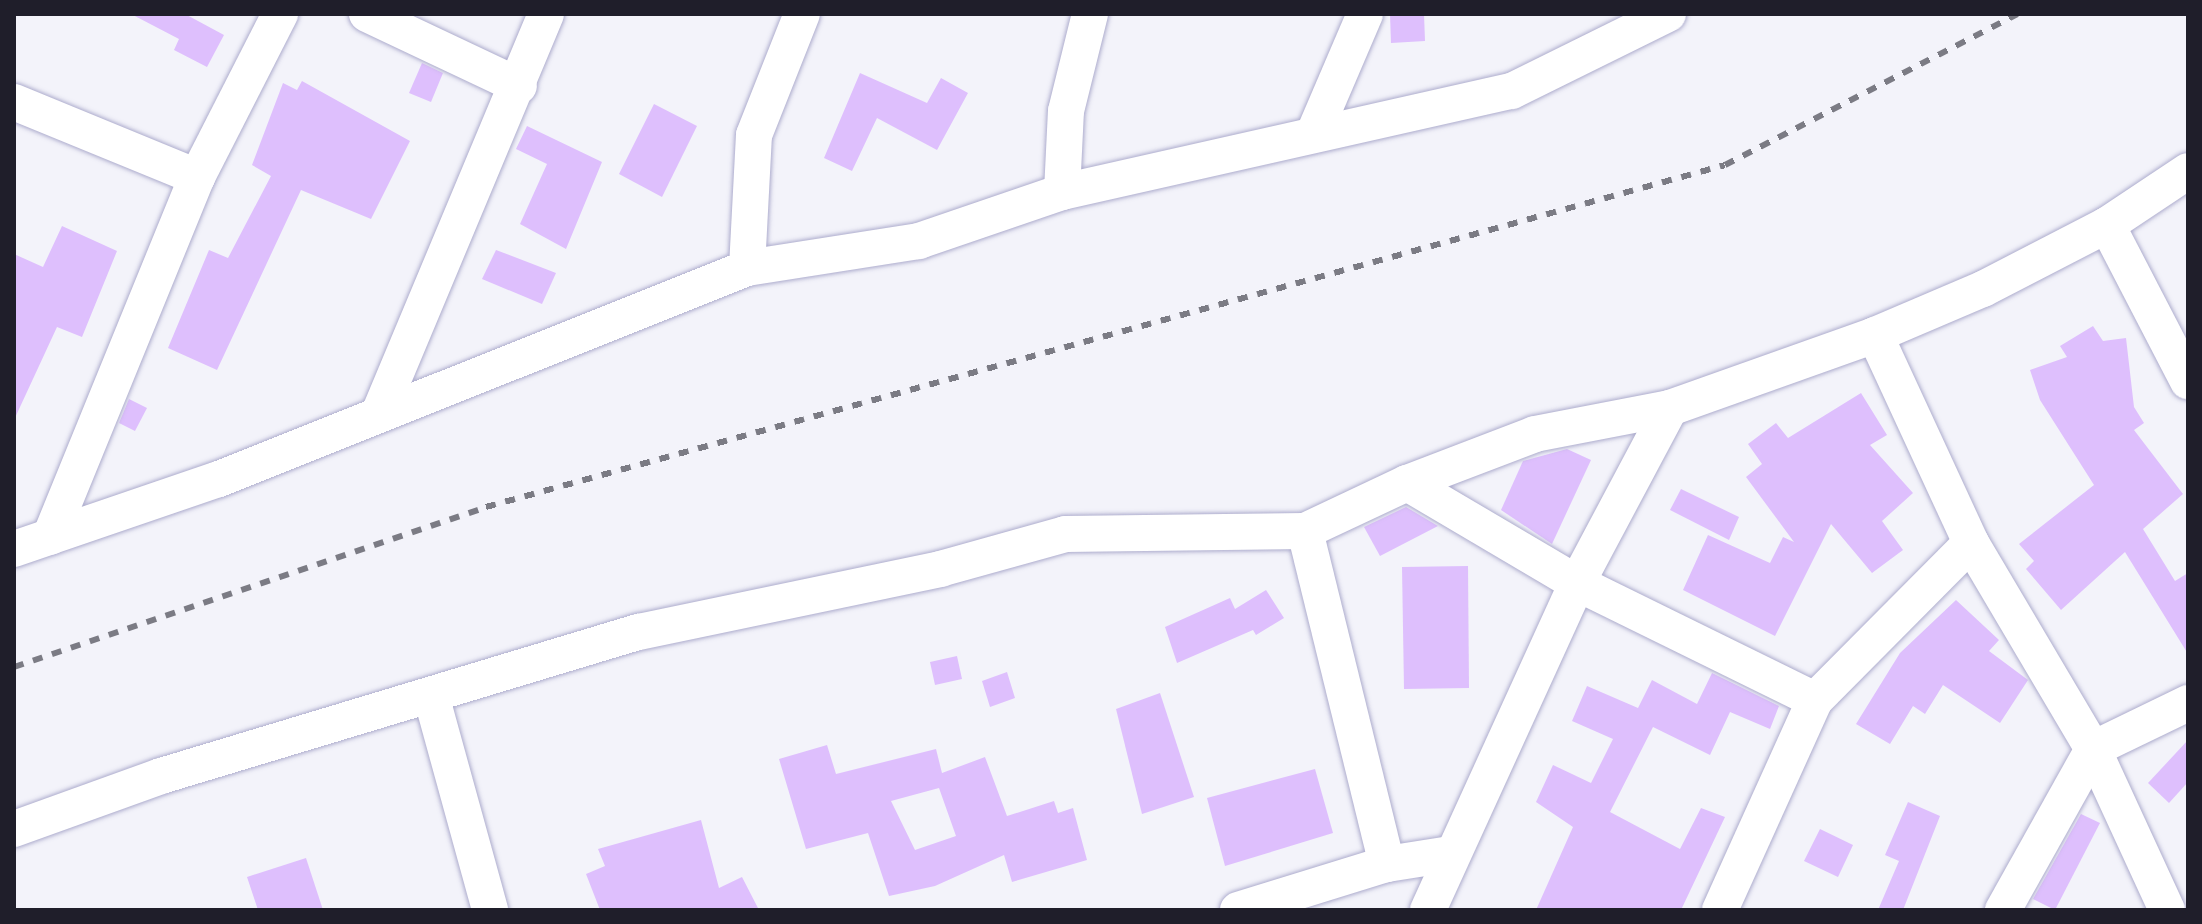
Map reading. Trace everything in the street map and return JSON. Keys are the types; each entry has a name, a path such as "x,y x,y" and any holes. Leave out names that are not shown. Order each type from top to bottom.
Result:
{"street":[{"path":"50,537 197,177 280,14"},
{"path":"367,14 519,86"},
{"path":"380,411 519,86 546,14"},
{"path":"747,268 754,135 802,14"},
{"path":"1062,192 1066,111 1090,14"},
{"path":"1314,133 1365,14"},
{"path":"14,549 219,479 380,411 591,334 747,268 919,241 1062,192 1512,91 1634,24 1668,14"},
{"path":"14,102 197,177"},
{"path":"14,829 161,776 432,699 639,632 940,569 1065,534 1305,531 1407,483 1535,434 1670,408 1875,335 1983,289 2107,225 2188,171"},
{"path":"2107,225 2188,381"},
{"path":"1875,335 1971,543 2093,749 2167,910"},
{"path":"1428,910 1450,854 1577,583 1670,408"},
{"path":"1407,483 1577,583 1815,700"},
{"path":"1305,531 1387,864"},
{"path":"1720,910 1815,700 1971,543"},
{"path":"432,699 490,910"},
{"path":"2003,910 2093,749 2188,703"},
{"path":"1238,910 1387,864 1450,854"}],"building":[{"path":"131,14 185,14 224,35 207,67 174,50 179,39"},
{"path":"1390,14 1424,14 1425,41 1391,43"},
{"path":"422,63 443,73 431,102 409,93"},
{"path":"860,73 927,103 941,78 968,93 937,150 877,118 852,171 824,158"},
{"path":"302,81 410,141 371,219 301,190 217,370 168,348 209,250 228,258 271,176 252,165 283,83 297,90"},
{"path":"654,104 697,126 662,197 619,174"},
{"path":"527,126 602,162 566,249 520,224 547,164 516,149"},
{"path":"62,226 117,251 82,337 57,327 14,420 14,254 43,267"},
{"path":"496,250 556,273 542,304 482,279"},
{"path":"2093,326 2103,341 2126,338 2134,407 2144,423 2134,430 2183,494 2143,529 2175,581 2188,573 2188,654 2125,552 2061,610 2026,569 2034,561 2019,544 2094,485 2040,400 2030,370 2067,357 2060,346"},
{"path":"1861,393 1887,435 1870,445 1913,493 1882,521 1903,550 1872,573 1831,524 1775,636 1683,590 1708,535 1770,563 1783,537 1794,542 1746,477 1762,464 1748,444 1776,423 1788,438"},
{"path":"129,399 147,408 135,431 119,423"},
{"path":"1567,449 1591,460 1552,544 1501,510 1523,461"},
{"path":"1681,489 1739,517 1729,540 1670,510"},
{"path":"1406,507 1438,526 1380,556 1364,527"},
{"path":"1468,566 1469,688 1404,689 1402,567"},
{"path":"1266,590 1284,618 1256,635 1253,630 1177,663 1165,627 1230,598 1235,609"},
{"path":"1956,600 1999,640 1989,651 2028,680 2000,723 1943,685 1925,714 1913,706 1890,744 1856,724 1900,653"},
{"path":"957,656 962,679 935,685 930,662"},
{"path":"1007,672 1015,698 990,707 982,681"},
{"path":"1712,673 1779,706 1770,729 1730,712 1710,755 1653,727 1610,812 1680,849 1701,808 1725,817 1681,910 1536,910 1573,827 1536,802 1553,765 1591,783 1613,739 1572,721 1587,686 1638,708 1652,680 1697,704"},
{"path":"1160,693 1194,797 1142,814 1116,709"},
{"path":"2188,740 2188,782 2169,803 2148,783"},
{"path":"827,745 836,774 936,749 942,773 985,757 1007,816 1054,801 1058,813 1073,808 1087,860 1012,882 1004,855 935,886 889,896 868,833 806,849 779,759","holes":["939,788 956,836 915,850 891,801"]},
{"path":"1315,769 1333,833 1225,866 1207,798"},
{"path":"1908,802 1940,816 1903,910 1878,910 1899,861 1885,855"},
{"path":"2081,814 2100,823 2055,910 2033,899"},
{"path":"701,820 719,888 742,877 759,910 600,910 586,874 605,866 598,849"},
{"path":"1820,829 1853,845 1838,877 1804,861"},
{"path":"306,858 323,910 258,910 247,877"}],"railway":[{"path":"14,667 486,507 1725,165 2017,14"}]}
